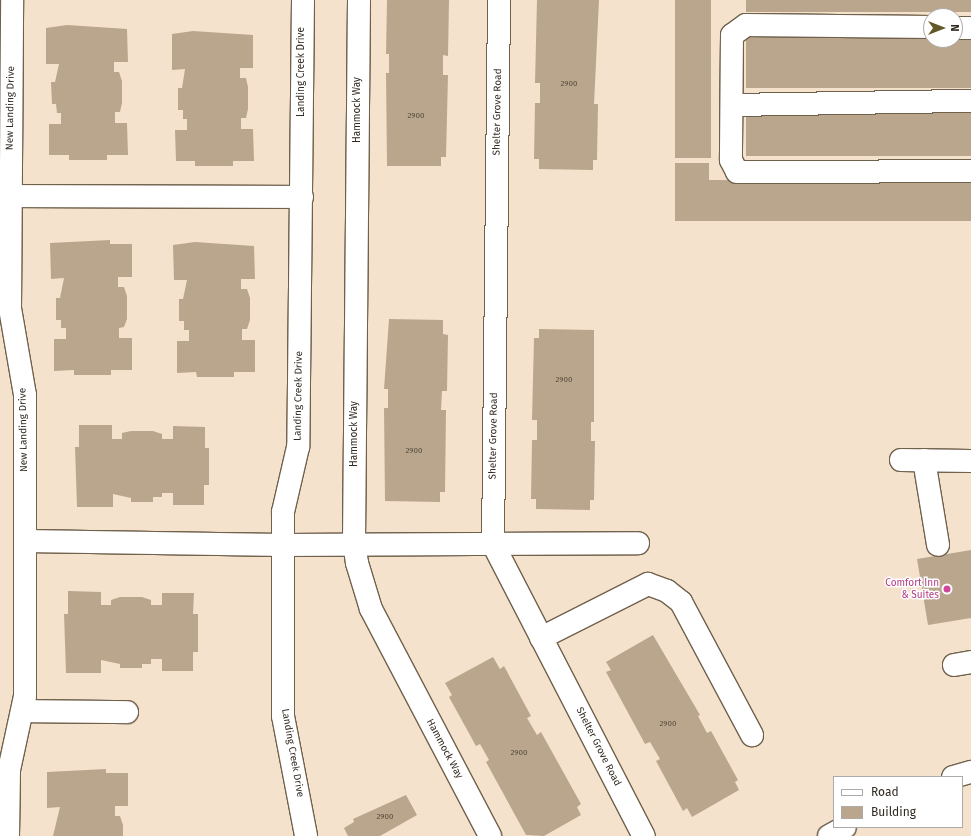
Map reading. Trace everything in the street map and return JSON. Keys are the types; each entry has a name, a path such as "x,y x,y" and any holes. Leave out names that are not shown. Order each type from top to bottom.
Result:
{"street":[{"name":"New Landing Drive","path":"8,836 9,770 24,712 25,542 25,395 10,308 12,0"},
{"name":"Landing Creek Drive","path":"303,0 302,197 298,446 283,512 283,716 306,836"},
{"name":"Hammock Way","path":"358,0 354,542 370,609 490,836"},
{"name":"Shelter Grove Road","path":"499,0 493,544 642,835"},
{"path":"923,27 746,25 732,35 732,160 737,172 971,171"},
{"path":"732,106 971,101"},
{"path":"11,196 302,197"},
{"path":"901,460 971,461"},
{"path":"924,460 938,544"},
{"path":"25,542 283,545 354,542 493,544 638,543"},
{"path":"541,638 648,584 667,591 681,602 752,736"},
{"path":"24,712 127,712"},
{"path":"957,776 971,772"},
{"path":"830,836 843,828"}],"building":[{"path":"387,0 449,0 448,56 443,55 443,75 448,75 446,157 441,157 441,166 387,166 386,73 389,73 389,54 386,54"},
{"path":"537,0 599,0 594,104 598,104 597,160 593,160 593,170 539,169 539,159 534,159 535,103 540,103 540,83 535,83"},
{"path":"675,0 711,0 711,158 675,158"},
{"path":"746,0 971,0 971,12 963,12 963,8 923,8 923,12 746,12"},
{"path":"67,25 127,29 128,62 114,62 114,72 119,72 122,81 122,103 120,112 115,112 115,123 127,123 128,155 107,155 107,160 69,160 69,155 49,155 49,124 61,124 61,113 57,113 56,104 52,104 51,82 55,82 59,64 46,64 46,28"},
{"path":"193,31 253,35 253,68 240,68 240,78 246,78 248,87 248,109 246,118 241,118 241,129 253,129 254,161 233,161 233,166 195,166 195,161 176,161 175,130 187,130 187,119 183,119 183,110 178,110 178,88 182,88 185,69 172,70 172,34"},
{"path":"746,34 923,34 923,48 963,48 963,34 971,34 971,88 746,88"},
{"path":"746,113 971,113 971,156 746,156"},
{"path":"675,163 709,163 709,180 971,181 971,221 675,221"},
{"path":"110,240 110,244 132,244 132,277 118,277 118,287 124,287 127,296 127,319 124,327 119,328 119,338 132,338 132,370 111,370 111,375 74,375 74,370 54,371 54,339 66,339 66,328 61,328 61,320 56,320 56,298 60,298 64,278 51,279 50,243"},
{"path":"195,242 254,246 255,279 241,279 241,289 247,289 250,298 250,320 247,329 242,329 242,340 255,340 255,372 234,372 234,377 197,377 196,372 177,373 177,341 189,341 189,330 184,330 184,321 179,321 179,299 183,299 187,280 174,280 173,245"},
{"path":"389,319 443,320 443,334 448,335 447,391 442,391 441,410 446,410 445,492 440,492 440,502 385,501 384,408 388,408 388,389 384,389"},
{"path":"539,329 594,330 594,422 591,422 591,441 595,441 594,500 590,500 590,510 536,509 536,499 531,499 532,440 537,440 537,420 532,420 534,338 539,338"},
{"path":"79,425 112,425 112,439 122,439 122,433 131,431 153,431 162,434 162,439 173,439 173,426 205,427 205,448 209,448 209,485 204,485 204,505 173,505 173,493 162,493 162,497 153,497 153,502 131,502 131,498 113,494 113,507 77,507 75,447 79,447"},
{"name":"Comfort Inn & Suites","path":"971,550 971,618 928,625 917,559"},
{"path":"68,591 101,592 101,605 111,605 111,600 120,597 142,597 151,600 151,605 162,605 162,593 194,593 193,614 198,614 198,652 193,652 193,671 162,671 162,659 151,659 151,664 142,664 142,668 120,668 120,664 101,660 101,673 66,673 64,614 68,614"},
{"path":"653,635 700,715 698,716 707,733 711,731 738,780 735,782 739,790 692,817 687,808 683,811 656,761 660,759 650,742 645,744 606,672 611,670 606,662"},
{"path":"493,657 500,669 504,666 531,716 527,718 537,735 541,732 581,804 577,807 581,815 544,836 526,835 486,762 489,760 480,744 476,746 449,697 452,695 445,683"},
{"path":"106,769 106,773 128,773 128,806 115,806 115,816 120,816 123,825 123,836 53,836 60,807 47,808 47,772"},
{"path":"406,795 417,815 380,836 348,836 344,828 354,822 353,819"}],"place":[{"name":"Comfort Inn & Suites","path":"947,589"}]}
